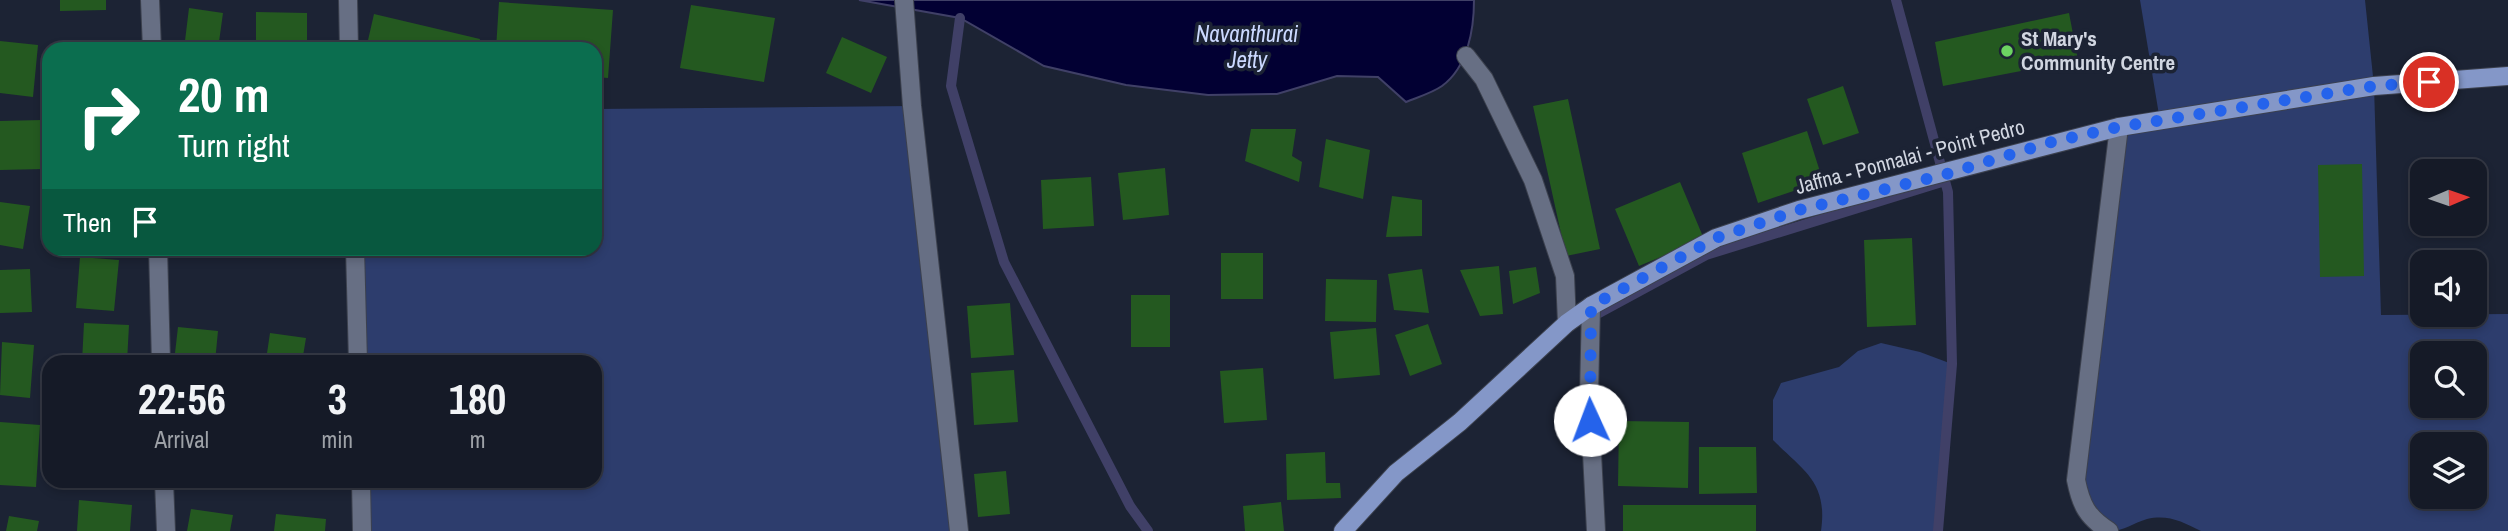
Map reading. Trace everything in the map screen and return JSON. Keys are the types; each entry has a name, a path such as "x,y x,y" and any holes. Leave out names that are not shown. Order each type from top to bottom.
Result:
{"main road":[{"name":"Jaffna - Ponnalai - Point Pedro","path":"1343,531 1396,473 1460,422 1567,323 1591,306 1716,238 1799,210 2119,127 2374,86 2508,76"}],"street":[{"path":"150,0 152,42"},
{"path":"348,0 349,42"},
{"path":"904,0 912,106 959,531"},
{"path":"1466,56 1485,79 1533,180 1564,276 1567,323"},
{"path":"2109,531 2096,523 2081,507 2076,480 2119,127"},
{"path":"158,256 161,355"},
{"path":"355,256 358,355"},
{"path":"1591,306 1589,395 1596,531"},
{"path":"164,488 166,531"},
{"path":"361,488 362,531"}],"shaded area":[{"path":"2140,0 2365,0 2374,86 2381,315 2410,315 2410,327 2487,327 2487,314 2508,314 2508,531 2201,531 2162,517 2109,531 2076,480 2119,127 2160,121"},
{"path":"912,106 959,531 362,531 361,488 602,488 602,355 358,355 355,256 602,256 602,109"},
{"path":"1881,343 1920,352 1952,364 1938,531 1821,531 1821,500 1817,489 1804,469 1773,440 1773,400 1781,383 1839,367 1858,351"}],"water":[{"name":"Navanthurai Jetty","path":"859,0 1474,0 1471,35 1458,69 1442,86 1406,102 1378,77 1337,76 1277,94 1208,95 1126,85 1044,66 960,18"}],"building":[{"path":"60,0 106,0 106,10 60,11"},
{"path":"499,2 613,10 608,78 602,78 602,42 496,42"},
{"path":"691,5 775,18 764,82 680,68"},
{"path":"189,8 223,13 219,42 185,42"},
{"path":"256,12 307,13 307,42 256,42"},
{"name":"St Mary's Community Centre","path":"2069,13 2078,60 1943,86 1935,42"},
{"path":"374,14 480,39 479,42 368,42"},
{"path":"842,37 887,57 871,93 826,73"},
{"path":"0,41 38,45 33,97 0,93"},
{"path":"1843,86 1859,133 1823,145 1807,99"},
{"path":"1568,99 1600,249 1566,256 1533,106"},
{"path":"42,120 42,169 0,170 0,121"},
{"path":"1251,129 1296,129 1292,156 1302,162 1299,182 1245,161"},
{"path":"1807,131 1823,181 1758,203 1742,153"},
{"path":"1326,139 1370,150 1363,199 1319,187"},
{"path":"2362,164 2364,276 2320,277 2318,165"},
{"path":"1165,168 1169,215 1123,220 1118,173"},
{"path":"1091,177 1094,226 1043,229 1041,180"},
{"path":"1680,182 1704,239 1639,266 1615,209"},
{"path":"1392,196 1422,200 1422,236 1386,237"},
{"path":"0,202 30,206 23,249 0,245"},
{"path":"1912,238 1916,325 1867,327 1864,240"},
{"path":"1221,253 1263,253 1263,299 1221,299"},
{"path":"80,257 119,260 114,311 76,308"},
{"path":"1499,266 1503,314 1480,316 1460,270"},
{"path":"1536,267 1540,293 1513,304 1509,271"},
{"path":"30,269 32,312 0,313 0,270"},
{"path":"1422,269 1429,313 1394,310 1388,274"},
{"path":"1326,279 1377,280 1376,322 1325,321"},
{"path":"1131,295 1170,295 1170,347 1131,347"},
{"path":"1010,303 1014,355 971,358 967,306"},
{"path":"84,323 129,325 127,355 82,355"},
{"path":"1428,324 1442,364 1410,376 1395,335"},
{"path":"178,327 218,331 216,355 175,355"},
{"path":"1376,328 1380,375 1334,379 1330,332"},
{"path":"270,333 306,338 303,355 267,355"},
{"path":"2,342 34,345 30,398 0,395"},
{"path":"1263,368 1267,420 1224,423 1220,371"},
{"path":"1014,370 1018,422 974,425 971,373"},
{"path":"1619,421 1689,422 1688,488 1618,486"},
{"path":"0,422 40,425 36,487 0,485"},
{"path":"1699,447 1756,447 1757,493 1699,494"},
{"path":"1325,452 1326,483 1340,483 1341,498 1287,500 1286,454"},
{"path":"1006,471 1010,514 978,517 974,474"},
{"path":"79,500 132,505 130,531 77,531"},
{"path":"1281,502 1284,531 1245,531 1243,506"},
{"path":"1623,505 1756,505 1756,531 1623,531"},
{"path":"191,509 233,515 230,531 187,531"},
{"path":"276,514 326,519 325,531 274,531"},
{"path":"9,516 39,521 37,531 6,531"}],"waterway":[{"path":"1896,0 1948,192 1952,364 1938,531"},
{"path":"960,18 951,86 1004,262 1130,506 1148,531"},
{"path":"1597,314 1706,255 1945,181"}],"place":[{"name":"St Mary's Community Centre","path":"2007,51"}],"route":[{"path":"1590,420 1591,306 1716,238 1799,210 1943,175 2052,142 2119,127 2374,86 2429,82"}]}
